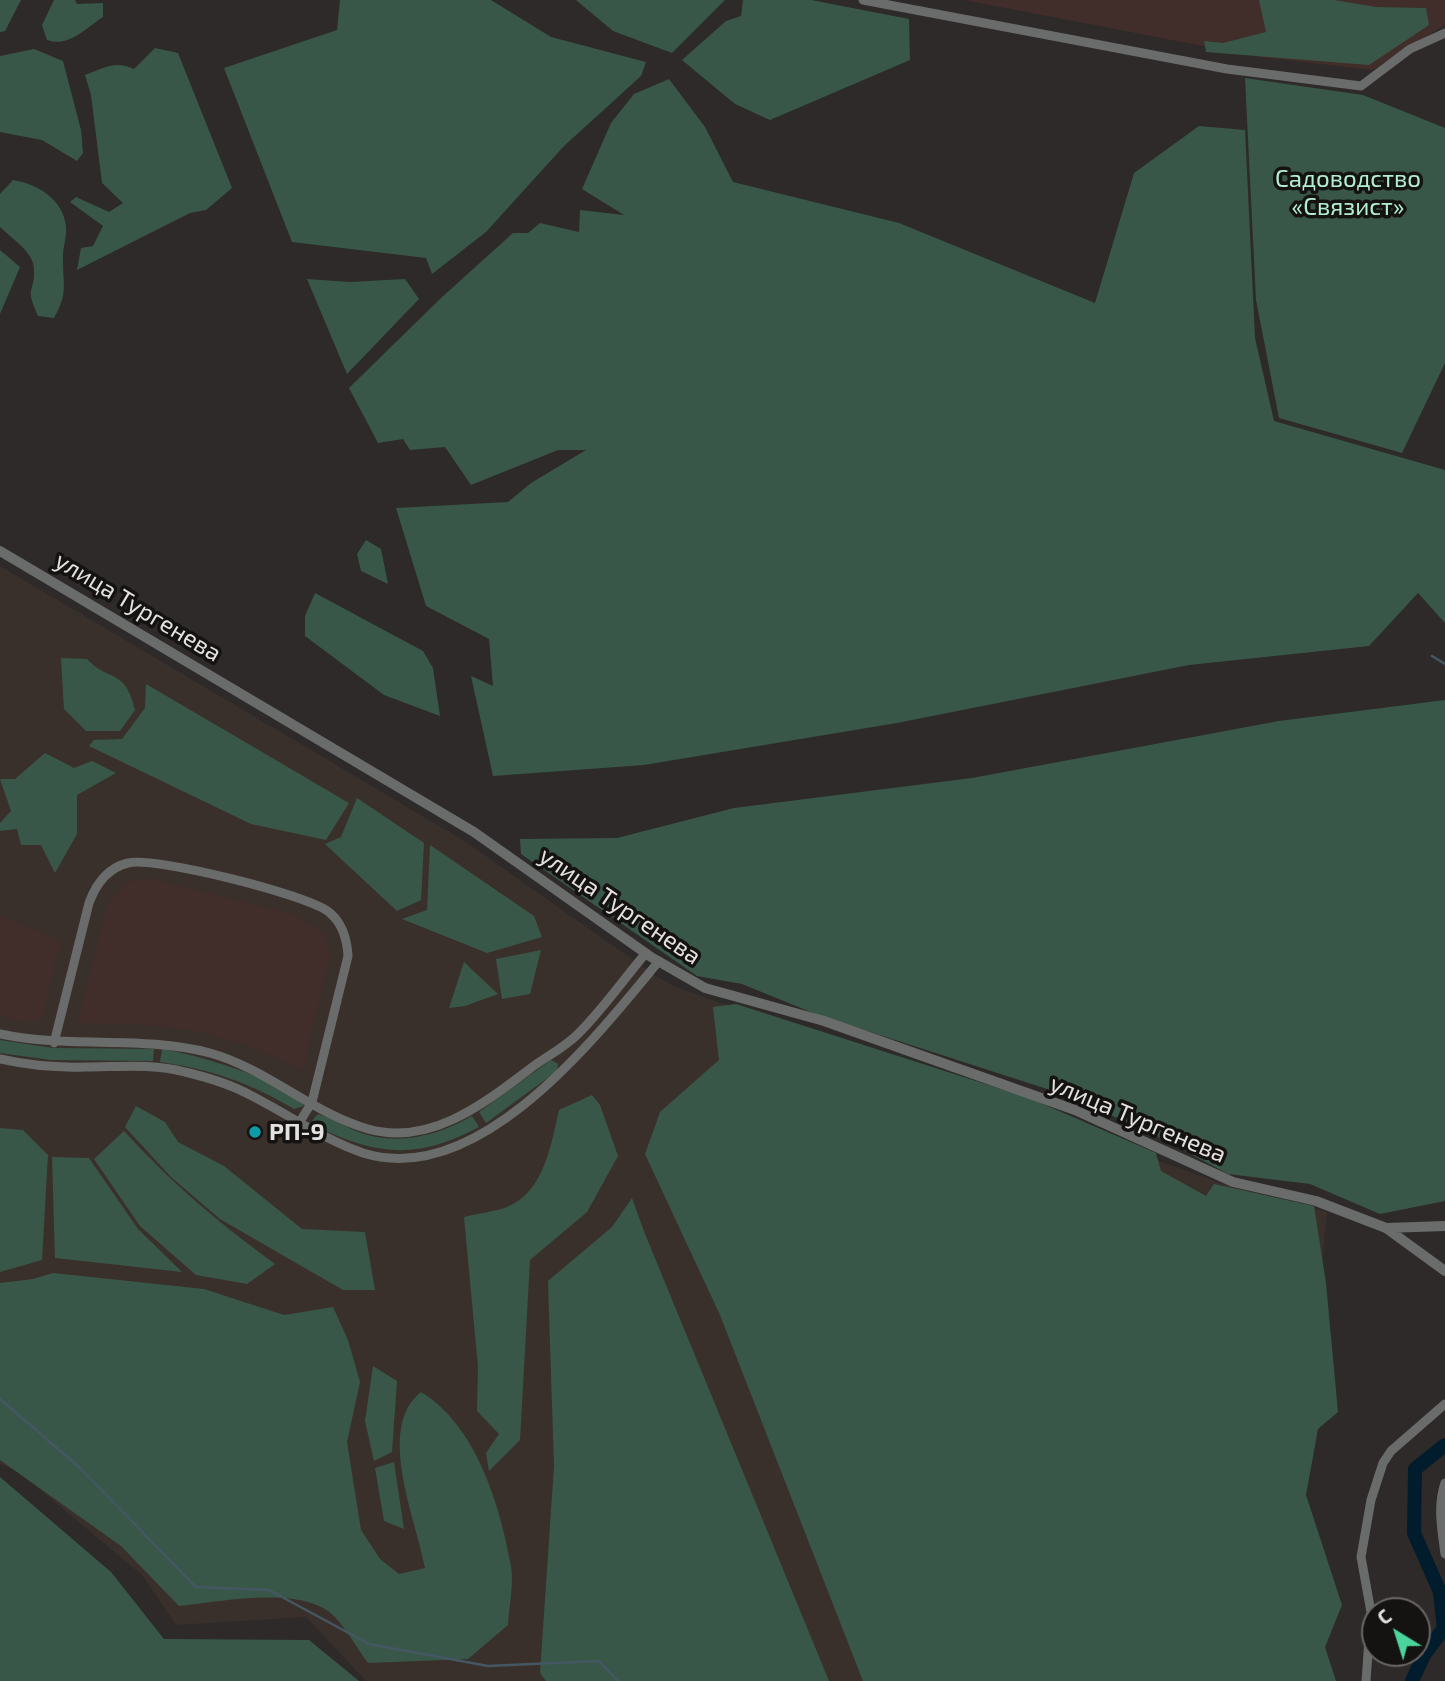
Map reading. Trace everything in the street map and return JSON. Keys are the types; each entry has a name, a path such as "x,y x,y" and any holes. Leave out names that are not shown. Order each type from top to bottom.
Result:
{"street":[{"path":"863,0 1227,69 1361,86 1410,49 1445,33"},
{"name":"улица Тургенева","path":"0,551 474,832 646,953 705,988 824,1021 1074,1110 1233,1182 1316,1201 1386,1228"},
{"path":"54,1043 95,888 111,870 127,863 160,863 310,901 330,913 342,928 347,946 346,966 312,1102 299,1123"},
{"path":"0,1034 54,1043 159,1042 186,1047 242,1065 368,1129 402,1133 424,1130 452,1121 577,1035 646,953"},
{"path":"0,1059 83,1067 155,1066 183,1071 248,1094 299,1123 366,1153 404,1157 422,1155 452,1146 485,1130 565,1072 659,961"},
{"path":"548,1055 561,1058 565,1072"},
{"path":"1386,1228 1445,1226"},
{"path":"1386,1228 1445,1271"},
{"path":"1366,1681 1371,1612 1362,1557 1364,1527 1374,1489 1391,1451 1445,1404"},
{"path":"1445,1483 1441,1495 1441,1523 1445,1554"}],"shaded area":[{"path":"964,0 1445,0 1445,25 1372,70 1260,57"},
{"path":"0,566 463,840 656,976 676,987 1220,1183 1327,1212 1283,1681 366,1681 306,1617 176,1625 143,1576 20,1473 0,1464"},
{"path":"145,878 294,914 325,934 330,954 303,1071 248,1045 197,1031 152,1025 78,1023 108,903 128,882"},
{"path":"0,915 61,941 41,1022 24,1022 0,1014"}],"green space":[{"path":"0,0 21,0 5,31 0,32"},
{"path":"54,0 75,0 77,4 103,3 103,17 69,39 55,42 47,40 42,25"},
{"path":"340,0 491,0 551,37 646,62 641,76 563,147 486,232 432,274 426,258 292,242 224,68 337,30"},
{"path":"576,0 725,0 672,53 613,31"},
{"path":"743,0 811,0 909,19 910,60 770,120 735,104 682,60 726,21 741,16"},
{"path":"1259,0 1334,0 1376,7 1426,8 1429,25 1369,65 1206,52 1204,41 1223,43 1266,32"},
{"path":"155,48 178,53 232,188 206,210 190,213 77,270 81,248 93,246 103,226 70,202 76,197 109,212 123,203 102,183 91,95 85,75 115,65 134,69"},
{"path":"34,49 63,61 81,130 83,153 77,161 42,140 0,132 0,56"},
{"name":"Садоводство «Связист»","path":"1245,78 1363,95 1445,128 1445,363 1402,453 1279,418 1256,300"},
{"path":"669,79 705,127 733,182 899,223 1095,303 1134,173 1199,126 1245,130 1255,338 1274,421 1445,470 1445,623 1418,593 1369,646 1189,665 897,723 644,765 493,776 471,676 493,686 489,639 426,606 396,508 508,502 531,483 586,450 558,450 471,485 445,447 410,450 403,439 378,443 349,388 441,298 513,233 528,233 540,223 579,232 580,210 624,215 582,189 611,123 634,94"},
{"path":"13,180 32,185 48,195 55,201 64,217 64,290 54,318 38,316 31,294 33,263 26,251 0,227 0,194"},
{"path":"0,250 20,267 0,314"},
{"path":"307,279 350,282 405,279 419,299 347,374"},
{"path":"366,540 381,549 388,584 361,571 357,554"},
{"path":"315,593 423,651 433,668 440,716 384,695 305,636 305,616"},
{"path":"61,658 87,659 102,671 116,677 126,687 135,710 120,731 86,731 64,709"},
{"path":"146,684 349,803 326,840 251,824 89,746 94,740 122,739 145,708"},
{"path":"1445,700 1445,1201 1380,1214 1310,1184 1228,1174 1142,1128 1047,1089 818,1015 742,984 697,976 521,854 520,839 617,838 734,808 972,778 1279,721"},
{"path":"45,753 74,768 92,761 116,773 77,795 77,834 55,873 41,845 21,845 17,829 0,831 0,823 11,811 0,779 15,779"},
{"path":"357,798 424,843 421,900 397,911 325,844 341,837"},
{"path":"430,845 534,916 542,937 487,953 402,919 427,910"},
{"path":"541,950 530,994 502,999 496,959"},
{"path":"464,962 498,994 465,1006 449,1008"},
{"path":"736,1004 1029,1098 1156,1153 1161,1171 1206,1196 1214,1184 1314,1206 1326,1283 1338,1412 1318,1429 1306,1495 1342,1605 1325,1647 1336,1681 863,1681 720,1315 645,1154 660,1112 719,1060 713,1007"},
{"path":"0,1040 53,1048 154,1049 153,1061 51,1060 0,1053"},
{"path":"162,1049 216,1062 260,1078 294,1096 304,1106 294,1109 230,1078 160,1062"},
{"path":"551,1060 558,1064 557,1071 486,1123 479,1112"},
{"path":"592,1095 600,1105 618,1156 587,1212 530,1260 520,1440 489,1471 486,1453 499,1434 477,1411 478,1367 464,1217 507,1207 520,1200 538,1179 544,1166 559,1110"},
{"path":"136,1106 165,1122 178,1142 224,1166 302,1229 365,1232 375,1290 343,1290 220,1219 171,1177 125,1127"},
{"path":"318,1114 362,1133 382,1138 409,1138 435,1133 472,1116 479,1127 436,1145 397,1150 358,1143 315,1126 312,1121"},
{"path":"0,1128 23,1130 48,1155 42,1260 0,1272"},
{"path":"124,1131 196,1201 275,1264 247,1284 196,1275 140,1226 94,1159"},
{"path":"52,1157 89,1158 138,1229 182,1272 55,1258"},
{"path":"632,1198 829,1681 546,1681 540,1673 554,1466 548,1281 612,1227"},
{"path":"53,1273 204,1289 284,1315 333,1307 348,1340 360,1382 347,1442 361,1530 380,1559 399,1574 425,1568 408,1501 400,1451 401,1428 408,1408 421,1392 440,1406 457,1425 471,1445 492,1493 512,1573 508,1625 468,1659 368,1663 333,1615 319,1606 301,1600 237,1599 179,1606 121,1546 0,1460 0,1283 33,1279"},
{"path":"373,1366 397,1381 392,1452 374,1461 365,1421"},
{"path":"394,1462 404,1529 384,1521 375,1468"},
{"path":"0,1477 111,1572 164,1639 309,1640 359,1681 0,1681"}],"waterway":[{"path":"1432,656 1445,664"},
{"path":"0,1399 79,1467 196,1587 269,1590 369,1644 488,1666 599,1661 618,1681"},
{"path":"1412,1681 1424,1655 1444,1628 1440,1592 1414,1533 1415,1469 1445,1445"}],"place":[{"name":"РП-9","path":"255,1132"}]}
